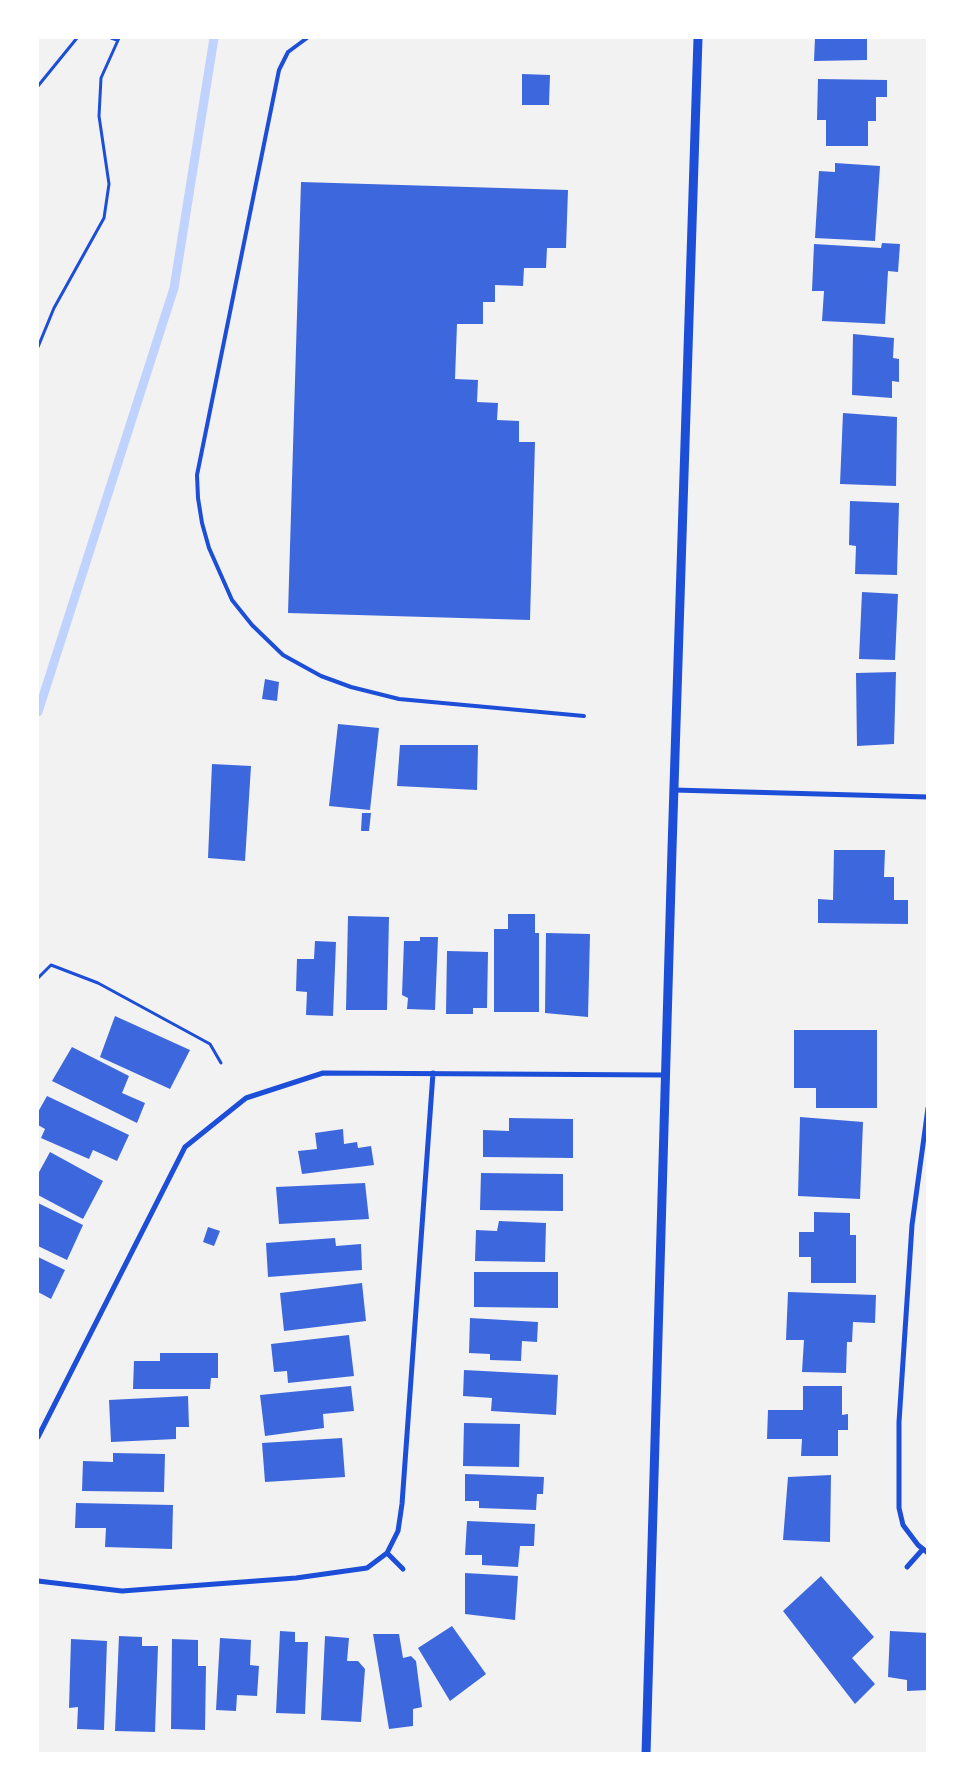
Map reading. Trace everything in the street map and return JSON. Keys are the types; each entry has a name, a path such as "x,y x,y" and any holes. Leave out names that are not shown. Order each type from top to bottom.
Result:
{"street":[{"path":"646,1754 698,38"},
{"path":"674,790 928,796"},
{"path":"38,1581 122,1591 296,1578 367,1568 387,1553 398,1531 402,1504 433,1073"},
{"path":"38,1437 185,1147 246,1098 323,1074 666,1075"},
{"path":"907,1567 925,1551 903,1525 899,1508 899,1422 912,1225 928,1108"},
{"path":"387,1553 403,1569"}],"lane":[{"path":"307,38 288,52 279,70 197,475 202,523 209,548 232,600 252,625 283,655 322,676 352,687 400,699 584,716"}],"path":[{"path":"38,86 77,38"},
{"path":"38,347 54,308 104,218 109,184 99,116 101,78 118,39 111,38"},
{"path":"38,978 51,965 98,982 210,1044 221,1063"}],"building":[{"path":"815,38 867,38 867,60 814,61"},
{"path":"522,74 550,75 549,105 522,105"},
{"path":"818,79 887,80 887,97 876,97 876,121 868,121 868,146 826,146 826,120 817,120"},
{"path":"835,163 880,166 875,241 815,238 819,171 835,172"},
{"path":"301,182 568,190 566,248 547,248 546,268 524,268 523,286 495,285 495,302 483,302 483,324 457,324 455,379 478,380 477,402 498,403 497,420 519,421 519,442 535,442 530,620 288,613"},
{"path":"882,243 900,244 898,272 888,271 885,324 822,321 824,291 812,291 814,244 881,248"},
{"path":"853,334 894,338 893,358 899,359 899,382 892,381 892,398 852,395"},
{"path":"843,413 897,417 896,486 840,484"},
{"path":"850,501 899,503 897,575 855,574 856,546 849,545"},
{"path":"862,592 898,594 895,660 859,659"},
{"path":"896,672 894,744 857,746 856,673"},
{"path":"265,679 279,682 277,701 262,699"},
{"path":"338,724 379,728 370,810 329,806"},
{"path":"400,745 478,745 477,790 397,786"},
{"path":"212,764 251,766 245,861 208,858"},
{"path":"362,813 371,813 369,831 361,831"},
{"path":"834,850 885,850 884,877 894,877 894,900 908,900 908,924 818,923 818,899 833,900"},
{"path":"508,914 535,914 535,933 539,933 539,1012 494,1012 494,929 508,929"},
{"path":"348,916 389,917 387,1010 346,1010"},
{"path":"546,933 590,934 588,1017 545,1013"},
{"path":"420,937 438,937 435,1010 407,1009 408,998 402,995 404,941 420,941"},
{"path":"315,941 336,942 333,1016 306,1015 307,992 296,991 297,959 314,959"},
{"path":"447,951 488,952 487,1008 473,1008 473,1014 446,1014"},
{"path":"115,1016 190,1050 170,1089 100,1057"},
{"path":"794,1030 877,1030 877,1108 816,1108 816,1088 794,1088"},
{"path":"72,1047 129,1076 122,1093 145,1103 137,1123 52,1081"},
{"path":"47,1096 129,1135 117,1161 93,1150 89,1159 41,1138 45,1129 38,1125 38,1112"},
{"path":"800,1117 863,1122 860,1199 798,1196"},
{"path":"509,1118 573,1119 573,1158 483,1157 483,1130 509,1131"},
{"path":"343,1129 344,1144 357,1142 358,1148 371,1146 374,1165 302,1174 298,1151 317,1149 315,1133"},
{"path":"50,1152 103,1181 83,1219 38,1195 38,1174"},
{"path":"481,1173 563,1174 563,1211 480,1210"},
{"path":"365,1183 369,1219 279,1224 276,1187"},
{"path":"38,1203 83,1225 67,1260 38,1246"},
{"path":"814,1212 850,1213 850,1235 856,1235 856,1283 811,1283 811,1257 799,1257 799,1232 814,1232"},
{"path":"499,1221 546,1223 545,1262 475,1261 476,1230 497,1231"},
{"path":"208,1227 220,1231 214,1246 203,1242"},
{"path":"335,1238 336,1246 361,1244 362,1270 268,1277 266,1243"},
{"path":"38,1257 65,1270 51,1299 38,1292"},
{"path":"474,1272 558,1272 558,1308 474,1307"},
{"path":"362,1283 366,1321 284,1331 280,1293"},
{"path":"788,1292 876,1295 875,1323 853,1322 852,1342 847,1342 846,1373 802,1372 804,1340 786,1340"},
{"path":"470,1318 538,1322 537,1342 522,1341 521,1361 490,1360 490,1354 469,1353"},
{"path":"349,1335 354,1376 288,1383 287,1371 274,1372 271,1344"},
{"path":"160,1353 218,1353 218,1378 211,1378 210,1389 133,1389 134,1361 160,1361"},
{"path":"464,1370 558,1375 556,1415 491,1411 492,1398 463,1396"},
{"path":"351,1386 354,1411 323,1414 324,1428 265,1436 260,1395"},
{"path":"803,1386 842,1386 842,1415 848,1414 848,1430 838,1430 838,1456 801,1456 802,1439 767,1439 768,1410 803,1410"},
{"path":"188,1396 189,1427 176,1427 176,1439 111,1442 109,1400"},
{"path":"464,1423 520,1424 519,1467 463,1466"},
{"path":"342,1438 345,1477 265,1482 262,1443"},
{"path":"113,1453 165,1454 164,1492 82,1491 83,1461 113,1462"},
{"path":"465,1474 544,1477 543,1494 537,1494 536,1510 479,1508 479,1501 465,1501"},
{"path":"831,1475 830,1542 783,1540 788,1477"},
{"path":"76,1503 173,1505 172,1549 105,1547 106,1528 75,1528"},
{"path":"467,1521 535,1524 534,1546 520,1546 518,1567 482,1565 482,1555 465,1555"},
{"path":"465,1573 518,1576 515,1620 465,1614"},
{"path":"821,1576 874,1637 852,1658 875,1684 855,1704 783,1611"},
{"path":"452,1626 486,1674 450,1701 418,1648"},
{"path":"280,1631 295,1632 295,1642 308,1642 305,1714 276,1713"},
{"path":"890,1631 928,1633 928,1690 907,1691 907,1680 888,1677"},
{"path":"373,1634 399,1634 403,1658 411,1656 416,1661 422,1707 413,1709 413,1726 389,1729"},
{"path":"119,1636 142,1637 142,1646 158,1646 155,1732 115,1731"},
{"path":"325,1636 349,1638 347,1661 358,1661 365,1669 361,1722 321,1720"},
{"path":"220,1638 251,1640 250,1665 259,1666 257,1696 237,1695 236,1711 216,1710"},
{"path":"71,1639 107,1641 104,1730 77,1729 78,1707 69,1708"},
{"path":"172,1639 198,1640 198,1666 206,1666 205,1730 171,1729"}],"waterway":[{"path":"38,712 174,288 214,38"}]}
